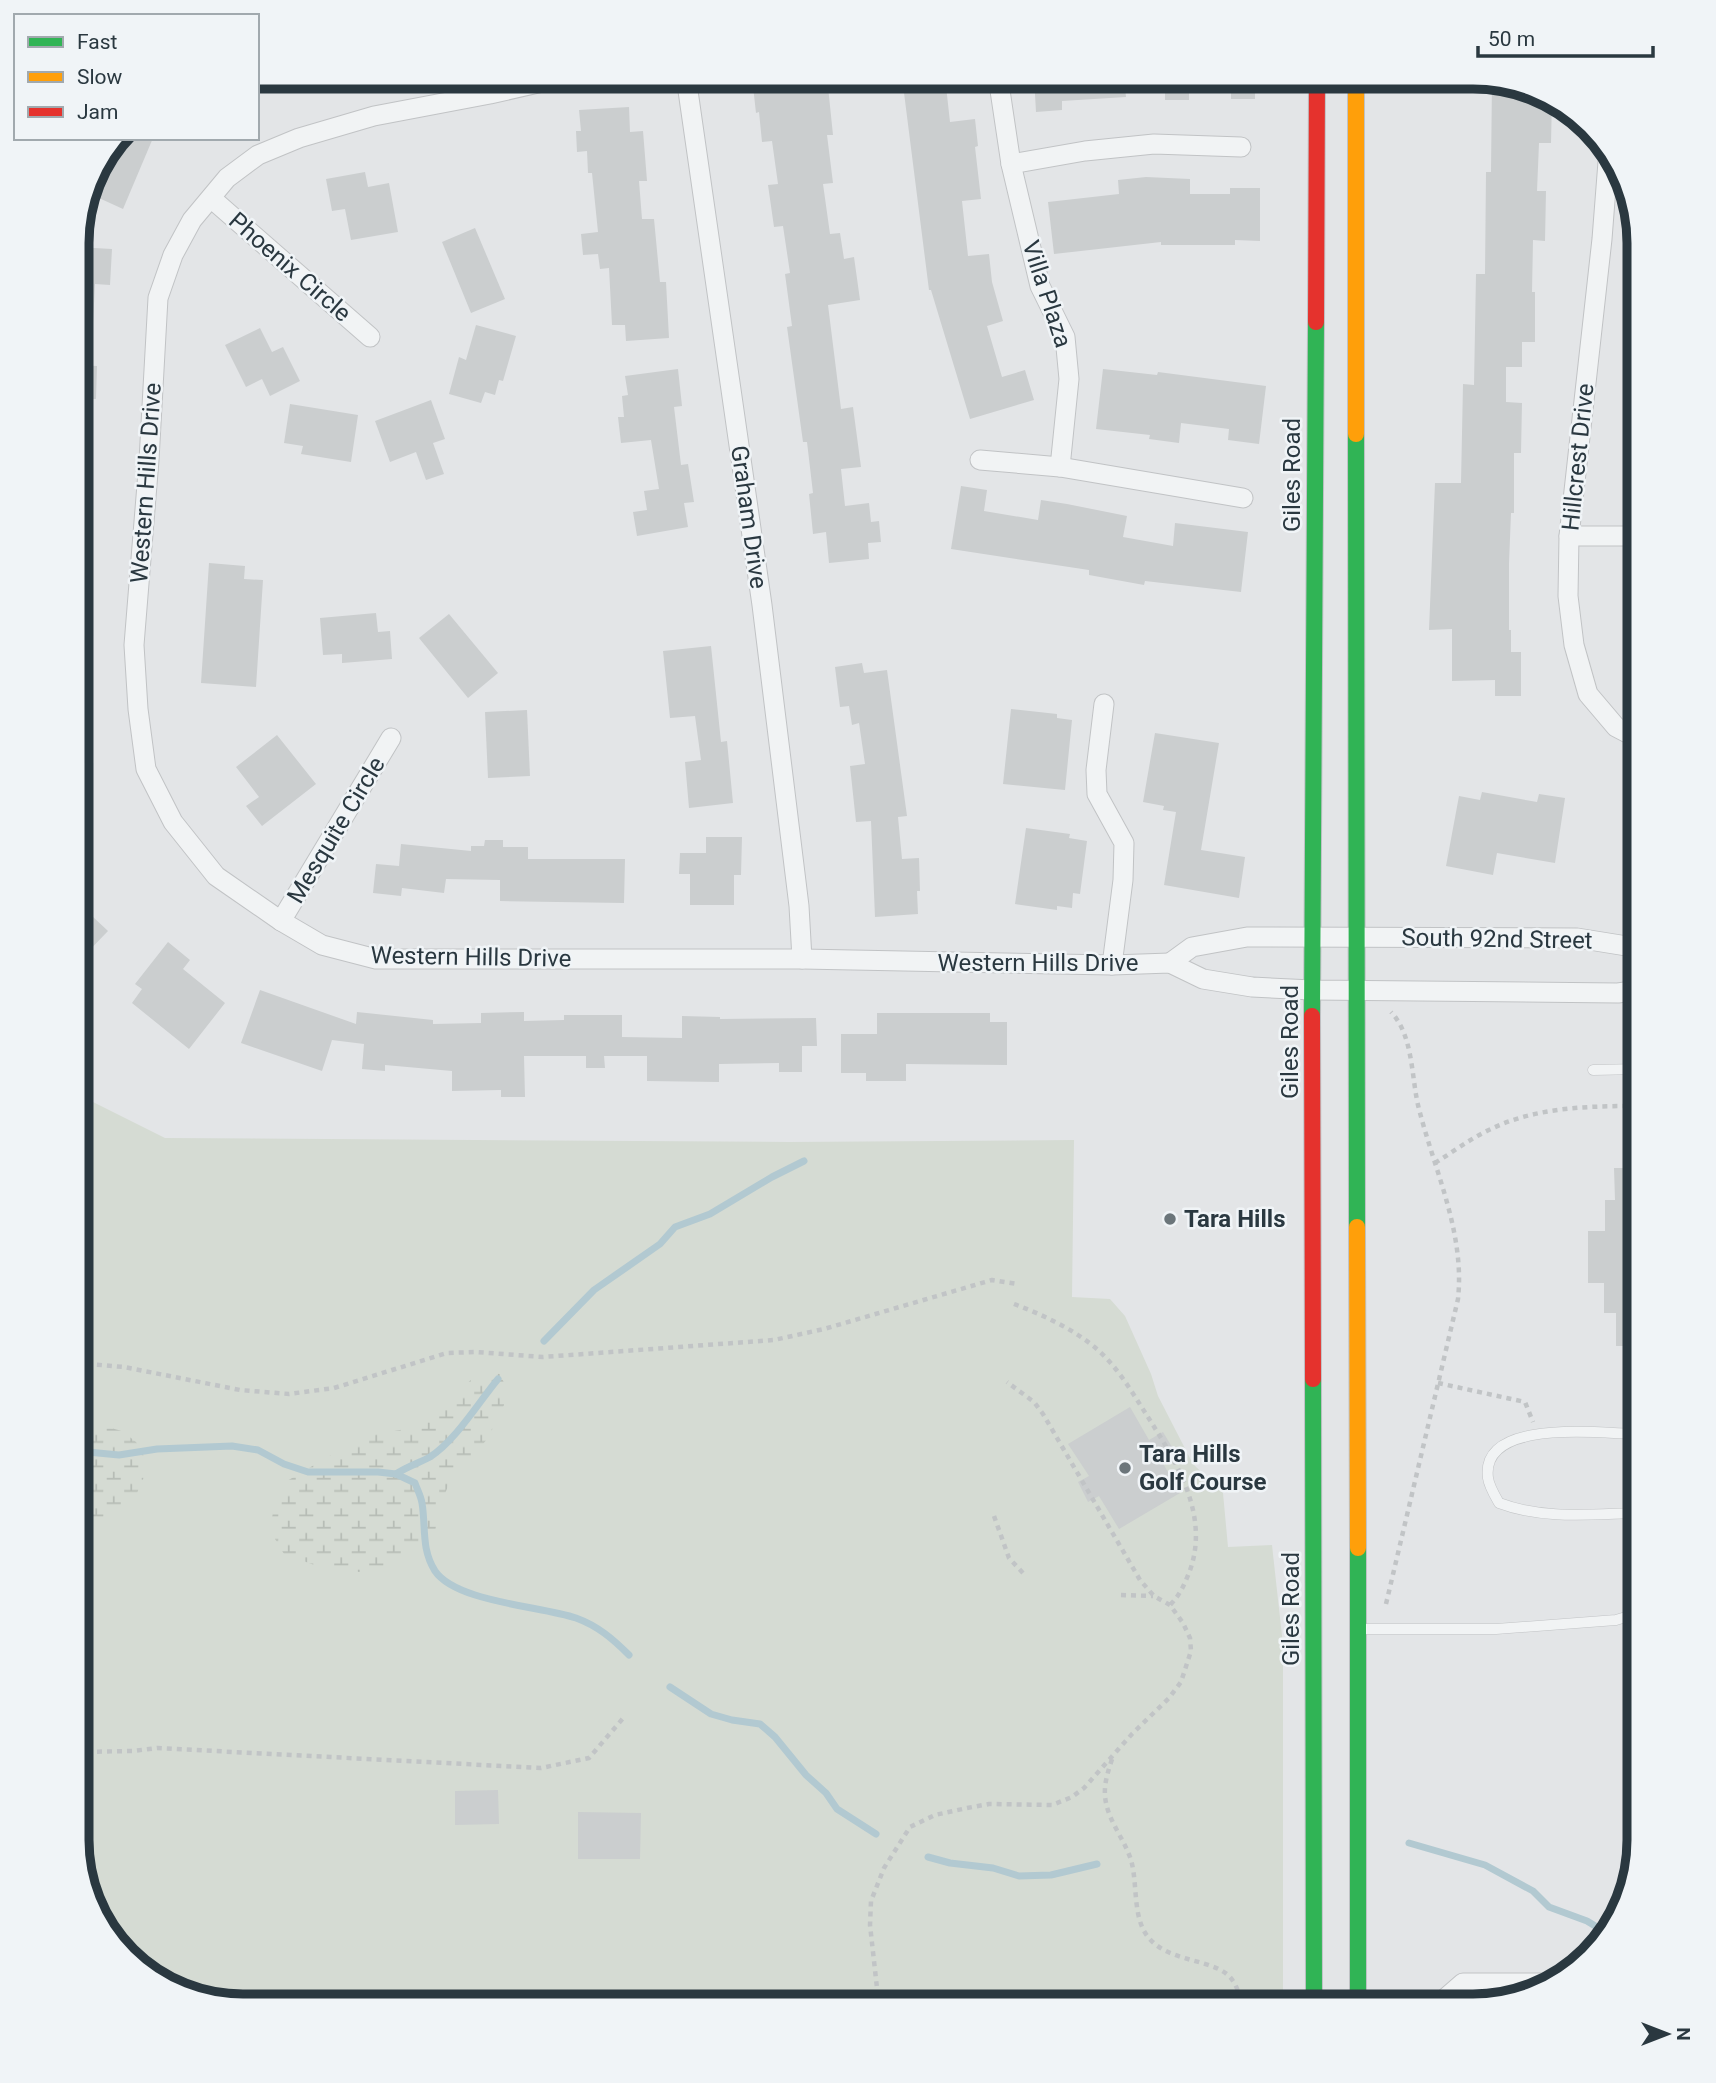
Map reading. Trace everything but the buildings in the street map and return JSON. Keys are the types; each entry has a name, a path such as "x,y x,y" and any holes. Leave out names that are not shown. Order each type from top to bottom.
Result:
{"main road":[{"name":"Giles Road","path":"1314,1994 1312,937 1317,90"},
{"path":"1356,90 1358,1994"}],"street":[{"name":"Western Hills Drive","path":"510,89 374,116 299,138 258,155 228,178 192,220 179,244 158,298 135,645 138,709 146,769 173,822 216,876 321,945 376,959 802,959 1112,965 1170,963 1203,979 1252,987 1355,989"},
{"name":"Graham Drive","path":"688,89 762,605 799,906 802,959"},
{"name":"Villa Plaza","path":"1000,90 1011,164 1040,286 1065,337 1069,379 1060,467"},
{"path":"1011,164 1085,151 1154,145 1241,147"},
{"name":"Hillcrest Drive","path":"1607,169 1569,536 1568,596 1574,645 1588,694 1616,727 1627,733"},
{"name":"Phoenix Circle","path":"211,198 370,337"},
{"path":"980,460 1060,467 1243,498"},
{"path":"1569,536 1627,536"},
{"path":"1104,704 1096,770 1097,794 1124,843 1123,880 1112,965"},
{"name":"Mesquite Circle","path":"281,921 391,738"},
{"name":"Western Hills Drive","path":"1170,963 1192,947 1225,940 1247,937 1355,937"},
{"name":"South 92nd Street","path":"1355,937 1577,939 1627,946"},
{"path":"1355,989 1592,993 1627,991"},
{"path":"1452,1994 1463,1983 1529,1983"}],"lane":[{"path":"1593,1070 1627,1069"},
{"path":"1627,1434 1537,1433 1509,1440 1491,1456 1488,1478 1499,1503 1521,1511 1542,1514 1627,1513"},
{"path":"1357,1629 1496,1629 1616,1620 1627,1617"}],"path":[{"path":"1380,1629 1458,1299 1460,1280 1450,1210 1418,1109 1403,1028 1391,1012"},
{"path":"1436,1163 1487,1131 1507,1123 1570,1108 1627,1106"},
{"path":"89,1364 124,1367 240,1390 289,1394 334,1388 447,1353 476,1352 543,1357 774,1340 824,1329 992,1280 1017,1284"},
{"path":"1014,1304 1061,1325 1100,1352 1130,1390 1182,1477 1196,1520 1197,1542 1194,1561 1185,1584 1170,1605"},
{"path":"878,1994 870,1925 871,1901 884,1868 910,1827 935,1815 989,1804 1035,1806 1063,1801 1084,1788 1170,1698 1181,1682 1191,1651 1190,1638 1183,1623 1170,1605 1154,1595 1140,1580 1043,1414 1034,1402 1007,1382"},
{"path":"1438,1383 1525,1402 1537,1433"},
{"path":"994,1516 1009,1558 1023,1573"},
{"path":"1121,1595 1154,1595"},
{"path":"89,1752 133,1752 157,1748 541,1768 589,1758 625,1716"},
{"path":"1113,1755 1106,1777 1105,1797 1109,1816 1130,1859 1141,1923 1147,1937 1162,1950 1219,1969 1232,1979 1238,1994"}],"green space":[{"name":"Tara Hills Golf Course","path":"89,1100 165,1138 789,1142 1074,1140 1072,1297 1110,1299 1125,1316 1158,1396 1193,1464 1223,1493 1228,1547 1272,1545 1283,1645 1283,1994 243,1994 213,1991 175,1978 142,1956 115,1925 94,1880 89,1840"},
{"path":"487,1372 500,1374 505,1385 504,1405 488,1438 448,1486 439,1509 435,1533 416,1552 395,1564 362,1572 331,1571 284,1554 275,1539 272,1518 276,1496 287,1481 341,1449 376,1434 406,1429 456,1394 474,1377"},
{"path":"89,1422 122,1431 136,1442 145,1458 142,1484 131,1503 115,1516 89,1520"}],"waterway":[{"path":"544,1341 594,1290 660,1244 675,1227 710,1214 804,1161"},
{"path":"396,1474 440,1450 498,1379"},
{"path":"89,1452 119,1455 157,1449 232,1446 258,1450 284,1464 308,1472 396,1474 415,1483 422,1503 428,1554 435,1571 446,1581 461,1590 500,1602 576,1618 605,1634 629,1655"},
{"path":"670,1687 711,1714 760,1724 826,1793 837,1809 876,1834"},
{"path":"1409,1843 1485,1865 1533,1891 1549,1907 1599,1928"},
{"path":"928,1857 950,1863 993,1868 1019,1876 1051,1875 1097,1864"}],"traffic: fast":[{"path":"1312,1016 1316,322"},
{"path":"1356,434 1357,1227"},
{"path":"1313,1379 1314,1994"},
{"path":"1358,1548 1358,1994"}],"traffic: slow":[{"path":"1356,90 1356,434"},
{"path":"1357,1227 1358,1548"}],"traffic: jam":[{"path":"1316,322 1317,90"},
{"path":"1312,1016 1313,1379"}],"place":[{"name":"Tara Hills","path":"1170,1219"},
{"name":"Tara Hills Golf Course","path":"1125,1468"}]}
